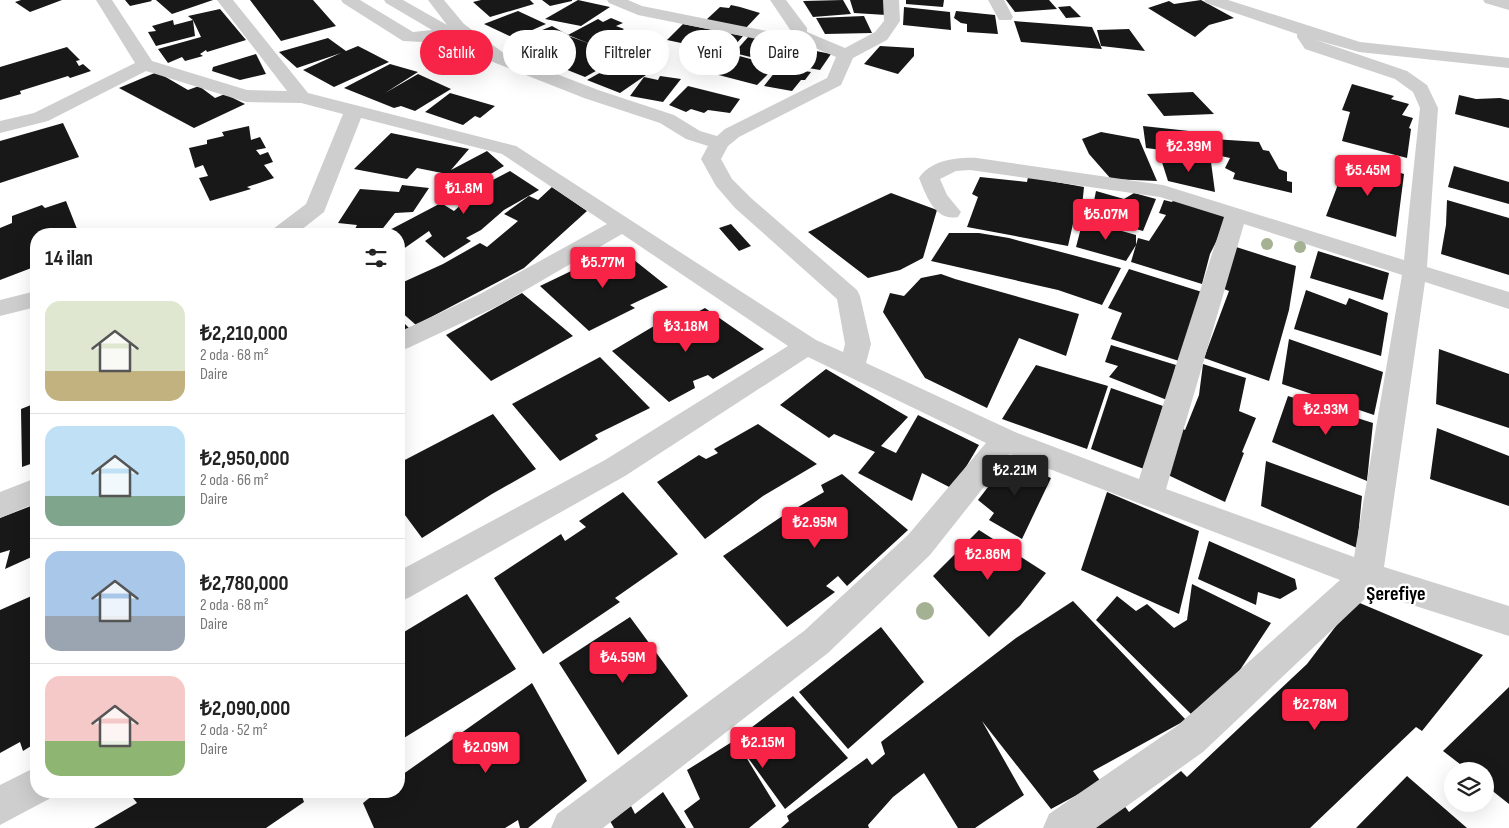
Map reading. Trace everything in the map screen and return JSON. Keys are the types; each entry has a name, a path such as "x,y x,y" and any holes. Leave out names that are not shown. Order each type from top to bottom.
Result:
{"street":[{"path":"104,0 145,65 246,96 301,97 509,150 807,346 1005,440 1367,576 1509,621"},
{"path":"225,0 301,97"},
{"path":"349,0 409,37 420,37"},
{"path":"392,0 454,30"},
{"path":"436,0 454,30"},
{"path":"615,0 638,10 750,33"},
{"path":"778,0 799,30"},
{"path":"852,367 858,344 848,296 742,204 723,182 711,159 720,144 732,133 835,81 846,55 881,36 892,21 891,0"},
{"path":"996,0 1005,17"},
{"path":"1212,0 1305,32 1359,47 1509,63"},
{"path":"1491,0 1509,5"},
{"path":"1064,828 1190,739 1367,576 1415,270 1429,108 1421,89 1401,75 1311,45 1305,37 1305,32"},
{"path":"817,43 846,55"},
{"path":"493,54 591,94 667,119 692,135 720,144"},
{"path":"0,126 41,117 145,65"},
{"path":"289,228 316,207 354,111"},
{"path":"950,212 938,197 929,178 940,168 956,163 977,164 1163,191 1509,301"},
{"path":"1149,495 1236,213"},
{"path":"405,339 489,300 622,224"},
{"path":"0,308 30,300"},
{"path":"405,584 615,468 807,346"},
{"path":"570,828 816,642 919,545 1005,440"},
{"path":"0,505 30,492"},
{"path":"0,806 30,789"}],"building":[{"path":"21,0 62,0 30,12 15,2"},
{"path":"125,0 151,0 152,1 130,6"},
{"path":"156,0 213,0 172,14"},
{"path":"250,0 313,0 336,26 281,41"},
{"path":"481,0 530,0 534,4 490,17 473,2"},
{"path":"542,0 572,0 572,1 550,6"},
{"path":"578,0 610,7 581,26 545,19"},
{"path":"843,0 851,14 813,17 803,1"},
{"path":"850,0 886,0 886,15 854,13"},
{"path":"906,0 944,0 943,7 906,4"},
{"path":"1006,0 1049,0 1057,9 1015,12"},
{"path":"1201,0 1234,18 1209,25 1195,37 1148,8 1169,1 1174,4"},
{"path":"731,5 760,13 745,29 706,20 720,7 729,8"},
{"path":"1070,6 1081,17 1066,18 1058,7"},
{"path":"904,7 950,12 951,30 903,25"},
{"path":"220,9 246,40 207,52 206,50 200,54 203,56 185,61 182,57 168,63 158,49 201,37 193,20 188,16"},
{"path":"518,11 546,24 532,30 503,30 503,33 484,24"},
{"path":"956,11 995,15 998,34 967,32 967,24 961,23 954,18"},
{"path":"864,16 872,33 825,34 816,18"},
{"path":"611,18 623,23 616,26 624,29 586,30 586,42 576,38 576,31 598,19 603,22"},
{"path":"173,20 174,25 193,20 195,36 156,46 148,32 156,31 152,26"},
{"path":"1014,21 1092,27 1102,49 1021,42"},
{"path":"683,24 713,30 679,30 679,43 669,40 669,38"},
{"path":"552,26 559,30 542,30"},
{"path":"1129,29 1145,51 1101,46 1097,30"},
{"path":"750,36 750,57 740,54 740,46"},
{"path":"328,38 346,51 358,46 389,62 334,87 303,70 341,53 297,68 279,52"},
{"path":"576,39 586,42 586,75 589,75 585,77 576,73"},
{"path":"880,46 914,48 914,56 898,74 864,64"},
{"path":"67,47 80,60 76,61 79,66 83,64 91,71 20,91 21,94 0,100 0,67"},
{"path":"817,51 831,54 820,70 817,69"},
{"path":"256,54 266,74 240,80 212,71 213,67"},
{"path":"740,56 750,59 750,75 767,75 757,85 719,75 740,75"},
{"path":"390,64 418,72 385,93 418,74 451,89 415,111 401,106 394,108 344,88"},
{"path":"157,72 188,90 199,86 215,98 225,94 245,104 194,128 119,88"},
{"path":"596,75 646,75 620,93 587,80"},
{"path":"773,75 809,75 805,80 801,80 792,91 764,86"},
{"path":"660,76 681,79 663,102 630,96 644,77 658,80"},
{"path":"1352,84 1394,96 1391,99 1409,104 1402,115 1413,118 1409,128 1411,129 1407,158 1342,141 1350,112 1342,110"},
{"path":"688,86 740,99 730,113 708,110 704,113 691,109 686,112 669,105"},
{"path":"1193,92 1214,114 1164,116 1147,94"},
{"path":"450,93 495,106 480,118 475,116 463,125 425,112"},
{"path":"1459,95 1476,99 1500,98 1509,100 1509,128 1455,114"},
{"path":"63,123 79,157 0,183 0,141"},
{"path":"249,126 251,140 260,137 266,148 256,150 260,155 268,152 273,162 264,165 274,178 247,187 251,189 210,201 199,178 208,176 203,165 195,168 189,148 207,144 207,140 224,136 222,132"},
{"path":"1143,126 1198,132 1210,156 1146,148"},
{"path":"1101,132 1139,139 1157,181 1111,179 1089,154 1082,139"},
{"path":"391,133 469,149 451,170 487,151 504,166 464,190 447,174 417,168 407,179 354,169"},
{"path":"1213,139 1259,142 1263,150 1269,151 1279,169 1287,172 1287,181 1292,182 1292,193 1233,179 1235,173 1225,168 1230,158 1221,156"},
{"path":"1160,156 1211,162 1215,192 1168,181"},
{"path":"1342,156 1404,174 1396,237 1326,216 1337,187"},
{"path":"1454,166 1509,182 1509,204 1448,187"},
{"path":"510,171 539,190 504,210 481,230 466,238 471,241 444,258 425,241 432,236 429,231 405,248 405,228 393,228 441,203 454,211 471,196 466,194"},
{"path":"980,177 1027,182 1028,177 1084,187 1081,217 1075,215 1068,246 967,227 978,197 972,194"},
{"path":"402,185 429,188 413,212 395,213 383,228 356,228 357,225 338,223 360,189 399,192"},
{"path":"552,187 587,211 524,268 416,325 405,315 405,281 443,264 480,243 487,247 518,221 504,214 529,196 538,200"},
{"path":"1096,191 1124,199 1134,193 1156,199 1143,231 1091,216"},
{"path":"891,193 937,210 923,258 900,270 868,278 808,232"},
{"path":"1175,198 1227,215 1210,254 1202,284 1131,262 1138,238 1149,241 1166,215 1159,213 1164,200 1172,202"},
{"path":"1447,200 1509,218 1509,275 1441,254 1446,225"},
{"path":"66,201 77,228 30,228 30,269 0,280 0,228 12,223 12,216 42,205 45,208"},
{"path":"1083,220 1136,235 1136,245 1126,261 1076,247"},
{"path":"731,224 751,246 739,251 719,228"},
{"path":"949,233 979,233 1009,238 1121,268 1102,305 1058,290 931,261"},
{"path":"1233,246 1296,266 1289,310 1269,381 1204,358 1229,291 1219,287"},
{"path":"619,248 668,287 630,305 635,308 589,331 540,286"},
{"path":"1318,251 1389,273 1383,300 1310,278"},
{"path":"1129,269 1202,292 1179,361 1111,339 1122,313 1108,308"},
{"path":"941,274 1079,314 1066,356 1019,338 987,408 925,378 883,312 890,293 904,296 921,278"},
{"path":"1306,290 1346,305 1349,298 1388,313 1381,356 1294,329"},
{"path":"522,293 573,336 491,381 446,335"},
{"path":"705,308 764,349 713,379 708,375 693,381 695,388 669,402 612,351 654,326 660,332"},
{"path":"405,324 410,329 405,331"},
{"path":"1289,339 1383,372 1374,415 1282,384"},
{"path":"1111,345 1176,365 1167,400 1109,377 1118,366 1105,362"},
{"path":"1439,349 1509,374 1509,428 1436,404"},
{"path":"600,357 650,408 595,435 598,439 560,461 512,404"},
{"path":"1203,364 1246,378 1239,411 1256,418 1225,502 1168,475 1183,429 1185,430 1199,395"},
{"path":"1036,365 1108,386 1087,449 1002,419"},
{"path":"826,369 908,417 881,446 896,453 918,415 979,445 953,489 922,473 912,501 858,473 875,452 834,434 829,438 780,405"},
{"path":"1111,388 1163,406 1144,469 1091,449"},
{"path":"1288,396 1373,423 1367,481 1272,442"},
{"path":"30,405 30,464 22,467 21,409"},
{"path":"493,414 536,469 422,538 405,515 405,460"},
{"path":"758,424 817,464 763,496 705,539 657,482 699,455 706,459 718,453 714,449"},
{"path":"1437,428 1509,456 1509,506 1430,479"},
{"path":"1008,461 1051,478 1022,539 989,520 994,513 978,500"},
{"path":"1266,461 1362,496 1357,548 1261,506"},
{"path":"842,474 908,530 847,586 838,576 826,586 835,592 787,627 723,556 781,517 824,492 821,485"},
{"path":"623,492 678,554 615,598 620,602 543,654 494,578 561,534 565,541 586,527 579,521"},
{"path":"1107,492 1199,531 1179,614 1081,570"},
{"path":"30,506 30,558 5,569 10,550 0,553 0,518"},
{"path":"979,530 1046,573 1020,606 989,637 933,576"},
{"path":"1209,541 1295,579 1297,589 1280,599 1258,592 1256,605 1198,579"},
{"path":"1192,584 1271,623 1238,673 1191,714 1096,620 1117,596 1136,611 1147,604 1174,628 1187,620"},
{"path":"467,594 516,669 405,737 405,631"},
{"path":"30,597 30,747 23,751 20,742 0,753 0,610"},
{"path":"1073,601 1186,720 1093,771 1101,782 1051,809 982,721 1024,795 975,828 958,828 924,773 893,797 868,825 869,828 781,828 789,821 787,816 867,758 872,765 885,754 881,742 1016,638"},
{"path":"1355,601 1483,655 1422,731 1416,727 1310,828 1093,828 1123,804 1129,812 1181,771 1187,777 1307,664"},
{"path":"630,617 688,696 618,755 559,663"},
{"path":"881,627 924,682 848,749 799,692"},
{"path":"532,683 587,781 528,828 520,828 518,820 505,828 374,828 363,803 369,798 405,798 405,773"},
{"path":"1509,687 1509,804 1494,792 1494,762 1457,762 1443,751"},
{"path":"793,696 848,758 785,809 738,744 776,806 749,828 694,828 684,811 700,799 687,770 735,740"},
{"path":"1407,776 1444,808 1444,812 1449,812 1467,828 1356,828"},
{"path":"663,792 686,828 614,828 610,821 631,806 635,814"},
{"path":"133,798 303,798 304,802 266,828 94,828 137,803"}],"district":[{"name":"Şerefiye","path":"1396,594"}]}
